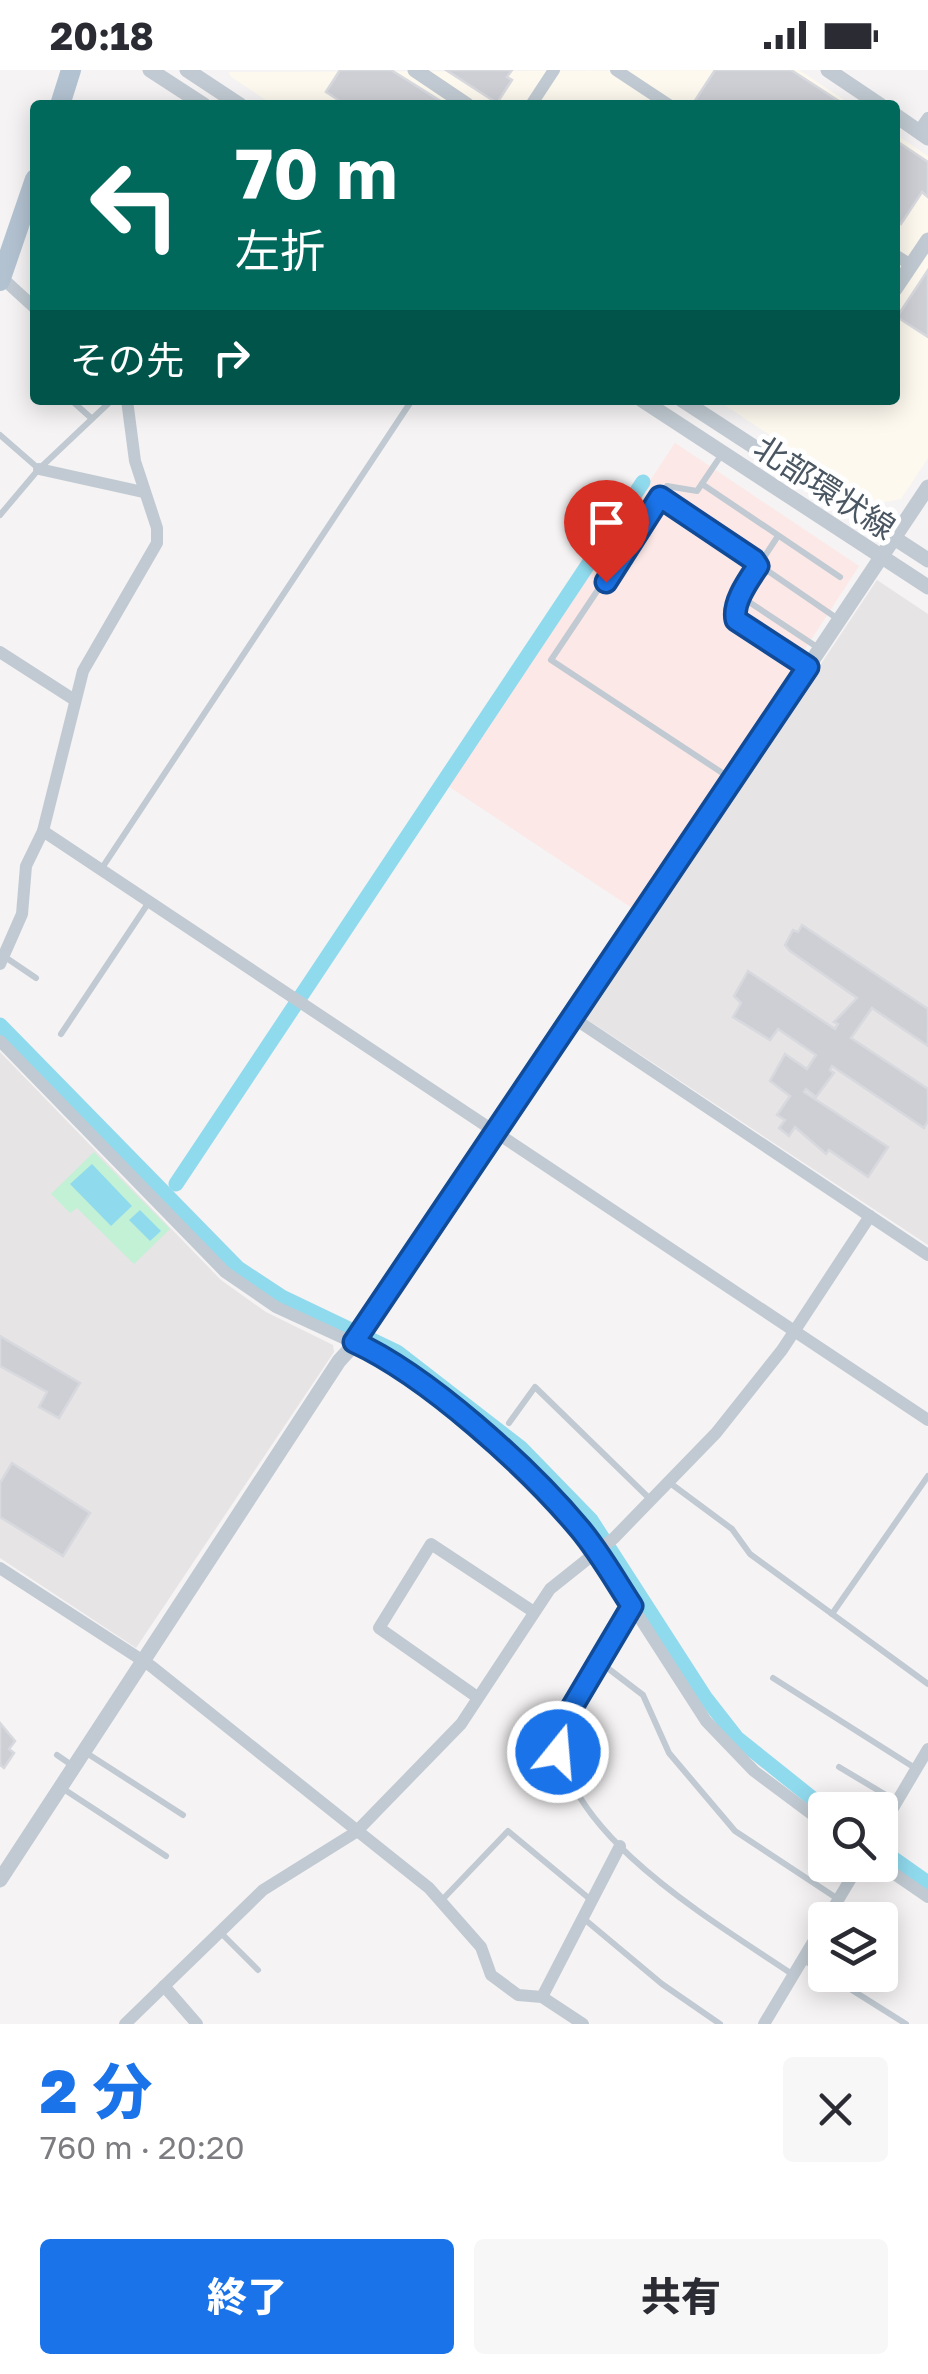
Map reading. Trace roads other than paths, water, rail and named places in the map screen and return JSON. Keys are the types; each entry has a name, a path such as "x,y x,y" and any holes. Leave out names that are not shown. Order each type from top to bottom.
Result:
{"main road":[{"path":"62,100 70,70"},
{"path":"1,279 30,193"}],"street":[{"path":"150,70 196,100"},
{"path":"188,70 210,76 235,100"},
{"path":"415,70 460,100"},
{"path":"534,100 554,70"},
{"path":"616,70 661,100"},
{"path":"828,70 873,100"},
{"path":"900,117 925,129"},
{"path":"900,282 928,240"},
{"path":"900,257 911,265"},
{"path":"1,279 30,304"},
{"path":"2,960 22,914 26,866 43,831 73,699 92,648 157,544 157,528 143,492 128,405"},
{"name":"北部環状線","path":"650,405 928,587"},
{"name":"北部環状線","path":"690,405 928,560"},
{"path":"39,469 143,492"},
{"path":"0,1880 928,487"},
{"path":"0,652 73,699"},
{"path":"43,831 928,1420"},
{"path":"575,1020 928,1255"},
{"path":"0,1040 224,1272 276,1307 361,1335 464,1418 549,1496 596,1550 706,1721 730,1749 808,1811"},
{"path":"124,2024 264,1890 356,1832 462,1724 550,1589 651,1500 716,1433 795,1332 870,1216"},
{"path":"478,1697 378,1628 432,1544 534,1612"},
{"path":"0,1568 142,1662 429,1888 480,1947 491,1975 518,1995 542,1997 583,2024"},
{"path":"898,1800 928,1748"},
{"path":"542,1997 620,1846"},
{"path":"898,1876 928,1897"},
{"path":"837,1902 849,1882"},
{"path":"764,2024 808,1950"},
{"path":"164,1986 197,2024"}],"lane":[{"path":"77,405 90,417"},
{"path":"0,515 39,469 106,405"},
{"path":"102,869 409,405"},
{"path":"0,435 39,469"},
{"path":"722,452 697,491 667,486 551,660 733,780"},
{"path":"702,484 840,577"},
{"path":"660,497 838,620"},
{"path":"778,536 743,589 743,598 734,612 736,620 808,667"},
{"path":"743,598 820,649"},
{"path":"60,1034 150,902"},
{"path":"2,960 36,978"},
{"path":"509,1424 535,1386 651,1500"},
{"path":"832,1614 928,1476"},
{"path":"669,1482 732,1529 750,1554 928,1684"},
{"path":"632,1606 558,1731 558,1752 585,1808 620,1846 716,1923 793,1975"},
{"path":"601,1663 643,1694 669,1753 735,1831 839,1899"},
{"path":"774,1678 916,1769"},
{"path":"84,1752 183,1815"},
{"path":"57,1755 74,1767"},
{"path":"839,1767 880,1792"},
{"path":"60,1788 166,1856"},
{"path":"440,1902 508,1832 592,1901"},
{"path":"583,1918 662,1984 720,2024"},
{"path":"220,1932 258,1970"},
{"path":"802,1959 808,1963"},
{"path":"855,1992 906,2024"}],"water":[{"path":"92,1164 132,1206 111,1226 70,1184"},
{"path":"140,1210 161,1231 150,1241 129,1220"}],"waterway":[{"path":"176,1184 643,482"},
{"path":"0,1025 238,1268 282,1297 397,1352 521,1448 591,1520 705,1697 737,1738 808,1795"},
{"path":"898,1862 928,1883"}]}
